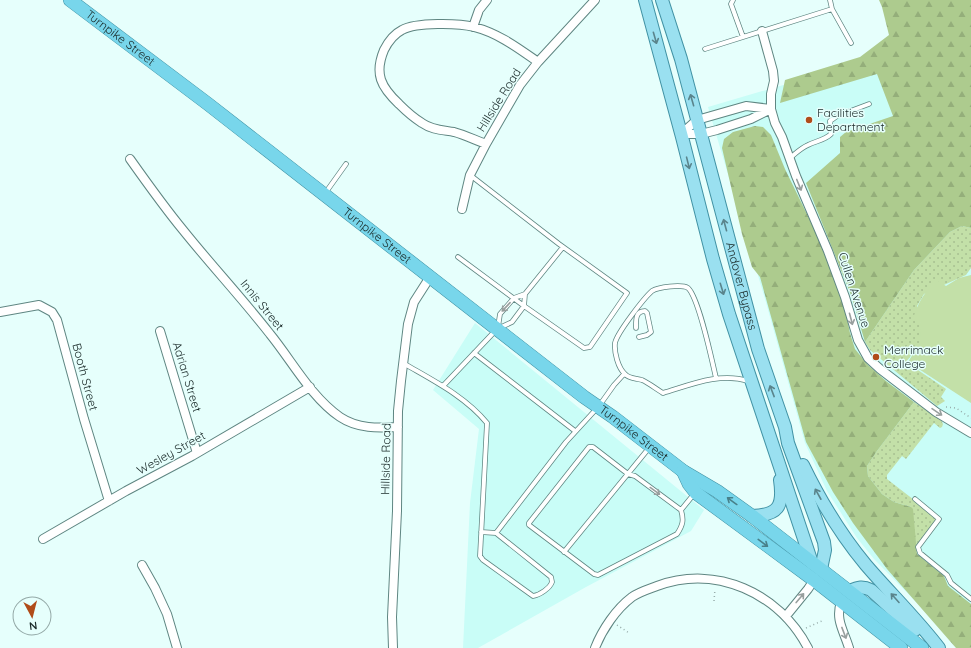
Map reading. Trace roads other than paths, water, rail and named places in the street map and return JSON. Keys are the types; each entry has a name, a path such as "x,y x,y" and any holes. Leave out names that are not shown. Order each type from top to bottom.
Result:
{"highway":[{"name":"Turnpike Street","path":"70,0 208,104 584,396 683,471 717,491 752,516 922,648"},
{"name":"Turnpike Street","path":"683,471 689,484 696,493 814,580 901,648"},
{"path":"814,580 817,566"},
{"path":"841,602 850,591"}],"main road":[{"name":"Andover Bypass","path":"645,0 681,134 712,259 777,456 817,566"},
{"name":"Andover Bypass","path":"662,0 681,59 758,349 785,428 788,442 824,542 825,550 817,566"},
{"path":"785,428 793,441 809,478 838,528 866,565 939,648"},
{"path":"752,516 769,514 779,506 782,493 777,456"},
{"path":"850,591 861,587 871,590 927,641 939,648"}],"street":[{"path":"474,27 479,10 487,0"},
{"name":"Hillside Road","path":"462,209 470,175 520,85 538,62 595,0"},
{"path":"486,144 470,137 454,132 439,130 424,124 411,115 385,90 379,69 381,59 392,37 402,30 414,25 428,24 474,27 499,36 538,62"},
{"path":"762,31 773,71 774,81 771,94 771,109"},
{"path":"681,134 697,120 746,106 771,109"},
{"path":"681,134 701,134 751,120 771,109"},
{"name":"Cullen Avenue","path":"771,109 775,123 782,136 808,206 828,251 862,349 868,358 880,369 936,412 971,433"},
{"name":"Innis Street","path":"130,160 182,229 258,318 310,387 329,408 348,422 358,425 373,428 398,427"},
{"name":"Hillside Road","path":"393,648 392,617 397,511 399,403 408,324 414,302 430,277"},
{"name":"Booth Street","path":"0,312 39,305 52,312 57,320 84,419 109,501"},
{"name":"Adrian Street","path":"160,330 197,453"},
{"name":"Wesley Street","path":"43,539 197,453 310,387"},
{"path":"142,566 155,588 167,614 177,648"},
{"path":"595,648 600,634 632,597 672,580 694,578 716,579 737,584 773,605 786,616 799,632 808,648"},
{"path":"786,616 814,580"},
{"path":"841,602 838,609 838,618 849,648"}],"lane":[{"path":"733,0 731,4 743,37"},
{"path":"830,0 832,9 851,43"},
{"path":"705,49 832,9"},
{"path":"790,158 808,145 828,138 831,134 830,121 837,116 869,104"},
{"path":"324,194 346,164"},
{"path":"458,256 524,306 584,348 590,347 627,293 563,247 470,175"},
{"path":"497,329 500,314 514,298 525,294 563,247"},
{"path":"716,378 704,329 688,288 681,285 653,291 620,332 615,342 617,360 624,374 631,378 643,381 663,393 716,378 738,378 753,383"},
{"path":"443,386 497,329 512,322 524,306 525,294"},
{"path":"636,328 636,319 638,314 641,311 645,311 647,313 650,332 647,335 638,337"},
{"path":"474,353 576,431"},
{"path":"403,363 443,386 487,422 481,532 480,556 483,560 533,596 551,586 551,577 496,533 481,532"},
{"path":"496,533 576,431 624,374"},
{"path":"564,552 651,446"},
{"path":"589,447 593,447 628,474 635,476 681,510 684,519 682,527 677,534 598,575 594,574 529,525 529,522 589,447"},
{"path":"681,510 696,493"},
{"path":"915,499 939,518 918,547 920,553 947,575 951,583 971,599"}],"place":[{"name":"Facilities Department","path":"809,120"},
{"name":"Merrimack College","path":"876,357"}]}
